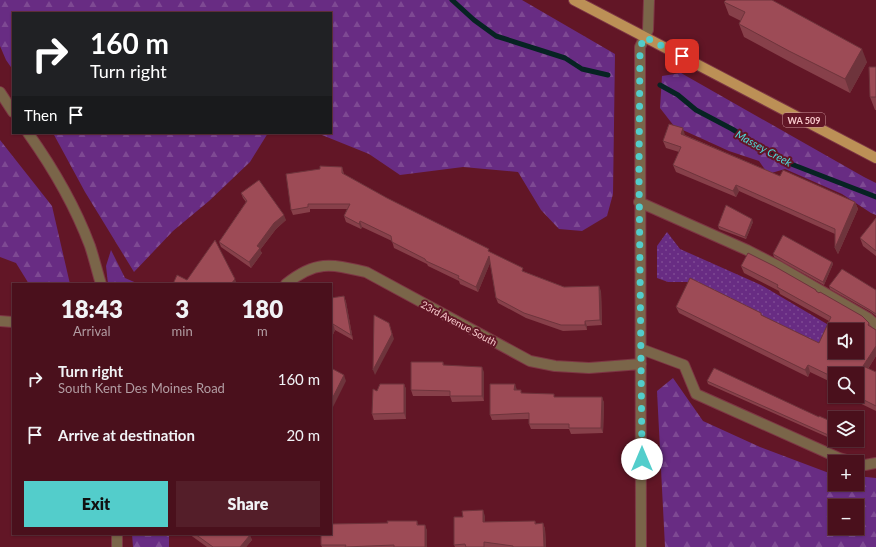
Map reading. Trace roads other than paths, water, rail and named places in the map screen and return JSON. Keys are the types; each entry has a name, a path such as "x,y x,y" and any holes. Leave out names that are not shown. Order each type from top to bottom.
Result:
{"main road":[{"name":"WA 509","path":"574,0 876,158"}],"street":[{"path":"641,547 639,202 640,47 648,30 649,0"},
{"path":"0,92 12,110"},
{"path":"29,134 40,149 68,196 90,246 101,283"},
{"path":"639,202 767,260 868,318 876,325"},
{"name":"23rd Avenue South","path":"287,283 298,275 314,267 336,265 366,272 530,361 555,366 588,368 641,364"},
{"path":"0,321 12,322"},
{"path":"641,349 684,365 696,394 832,455"},
{"path":"864,465 876,463"},
{"path":"117,535 117,547"}],"waterway":[{"name":"Massey Creek","path":"452,0 474,20 496,36 565,58 582,69 608,75"},
{"name":"Massey Creek","path":"660,85 678,95 696,110 732,129 786,162 876,197"}]}
